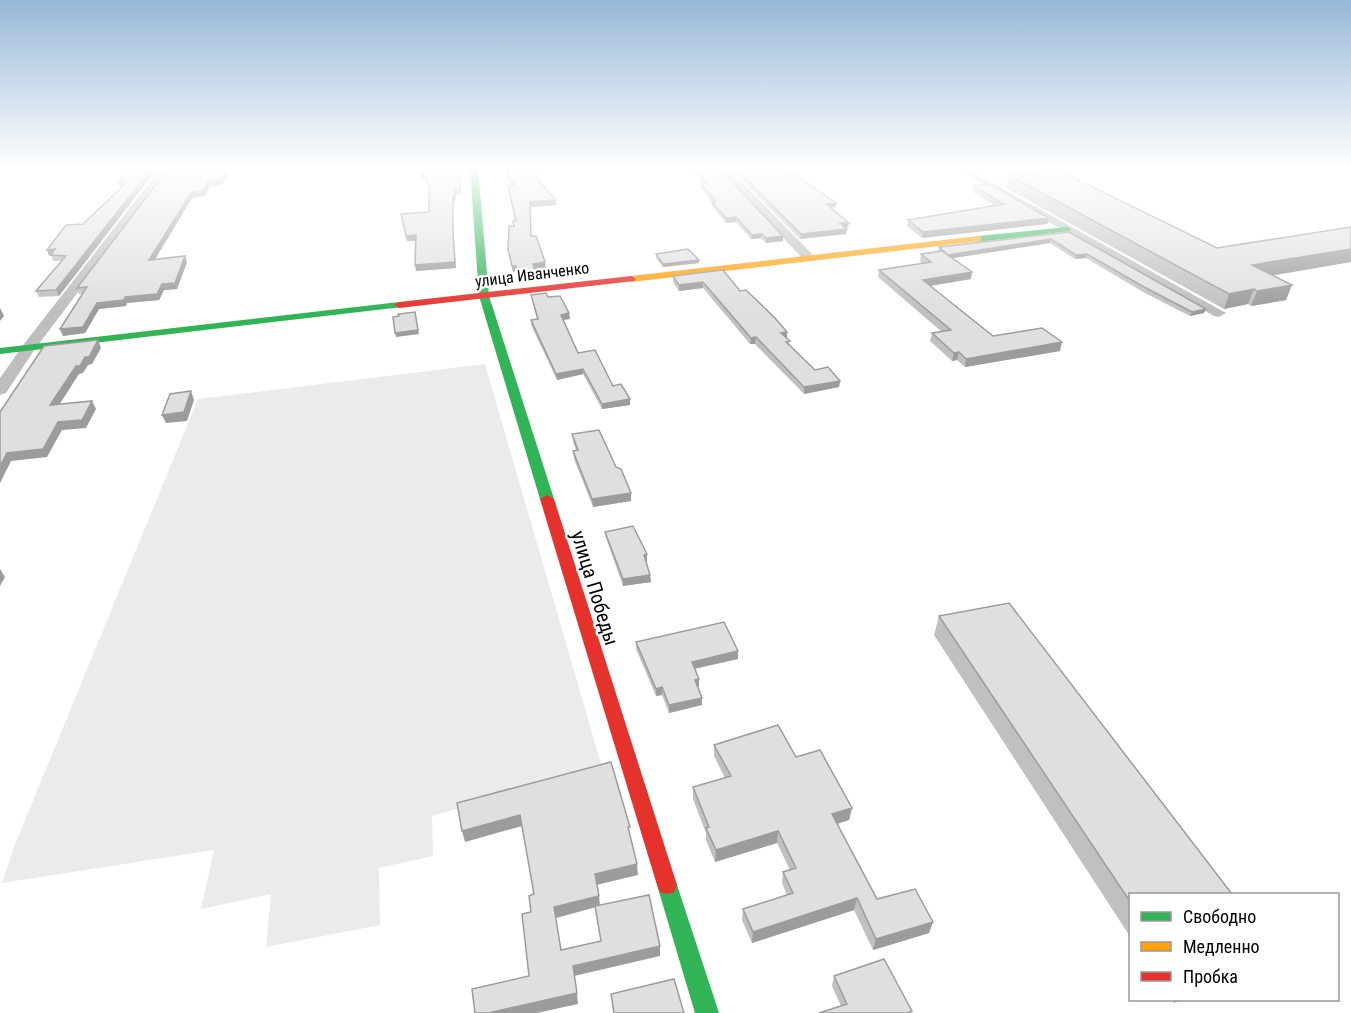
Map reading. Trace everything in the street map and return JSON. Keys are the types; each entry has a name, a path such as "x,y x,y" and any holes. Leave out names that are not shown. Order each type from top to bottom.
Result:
{"street":[{"path":"0,390 29,347 130,216"},
{"name":"улица Победы","path":"477,216 483,296 707,1013"},
{"path":"769,216 808,257"},
{"path":"1044,216 1220,313"},
{"name":"улица Иванченко","path":"0,351 1067,229"}],"shaded area":[{"path":"485,364 602,767 432,816 433,856 379,868 380,925 266,947 271,894 201,909 214,850 2,883 14,847 198,399"}],"building":[{"path":"91,216 114,216 56,290 36,291 66,256 51,255 55,249 47,250 66,225 83,224"},
{"path":"132,216 176,216 149,260 185,256 175,283 162,284 157,294 97,303 83,327 60,329 87,287 77,288"},
{"path":"402,216 453,216 455,262 415,265 416,235 406,236"},
{"path":"515,216 530,216 531,236 536,236 545,262 533,264 536,273 518,274 516,266 512,266 508,249 509,226 514,226 513,221 516,221"},
{"path":"724,216 764,216 783,236 766,238 762,234 752,235 736,217"},
{"path":"783,216 841,216 849,223 840,223 847,229 801,234"},
{"path":"930,216 1049,218 923,232 908,220"},
{"path":"1085,216 1152,216 1217,248 1351,227 1351,249 1252,265 1292,285 1229,294"},
{"path":"1069,232 1206,309 1192,312 1087,254 1076,255 1051,239 948,255 939,247"},
{"path":"688,249 699,260 663,264 656,254"},
{"path":"942,251 972,272 923,280 993,336 1042,328 1062,342 966,359 959,352 954,353 932,333 951,330 879,270 931,262 921,254"},
{"path":"723,270 740,291 746,290 775,318 787,332 781,333 790,341 786,342 815,370 828,367 840,381 804,387 756,337 751,338 703,282 679,285 673,276"},
{"path":"546,293 548,297 560,296 569,313 561,315 578,353 595,350 613,386 621,384 630,399 602,404 583,369 556,374 531,320 538,319 531,295"},
{"path":"415,312 418,330 395,333 393,317 399,316 398,314"},
{"path":"98,340 89,357 85,357 80,366 76,366 50,405 92,401 82,420 58,422 43,449 7,453 0,466 0,412 44,346"},
{"path":"191,391 184,412 162,415 170,394"},
{"path":"599,430 616,467 621,469 631,493 592,499 573,451 578,450 572,434"},
{"path":"633,526 647,554 644,555 650,575 623,579 605,532"},
{"path":"1009,603 1231,893 1129,893 1129,900 939,616"},
{"path":"724,622 738,651 692,662 699,679 695,680 702,698 669,705 662,687 656,689 636,642"},
{"path":"778,725 796,757 820,750 852,808 832,814 877,899 915,889 933,922 876,939 857,898 753,932 743,909 793,893 783,872 796,868 778,831 716,850 706,828 709,827 693,787 731,776 714,745"},
{"path":"611,762 630,827 628,827 637,864 595,874 599,896 554,907 561,950 601,941 595,906 649,895 660,946 573,966 577,993 488,1013 475,1013 472,989 529,976 522,914 531,912 529,896 534,894 520,815 462,831 457,803"},
{"path":"884,959 912,1011 907,1013 819,1013 847,1004 834,976"},
{"path":"674,979 684,1013 614,1013 611,994"}],"traffic: fast":[{"path":"478,216 484,296 547,499"},
{"path":"978,239 1067,229"},
{"path":"0,351 399,305"},
{"path":"667,885 707,1013"}],"traffic: slow":[{"path":"631,279 978,239"}],"traffic: jam":[{"path":"399,305 631,279"},
{"path":"547,499 667,885"}]}
